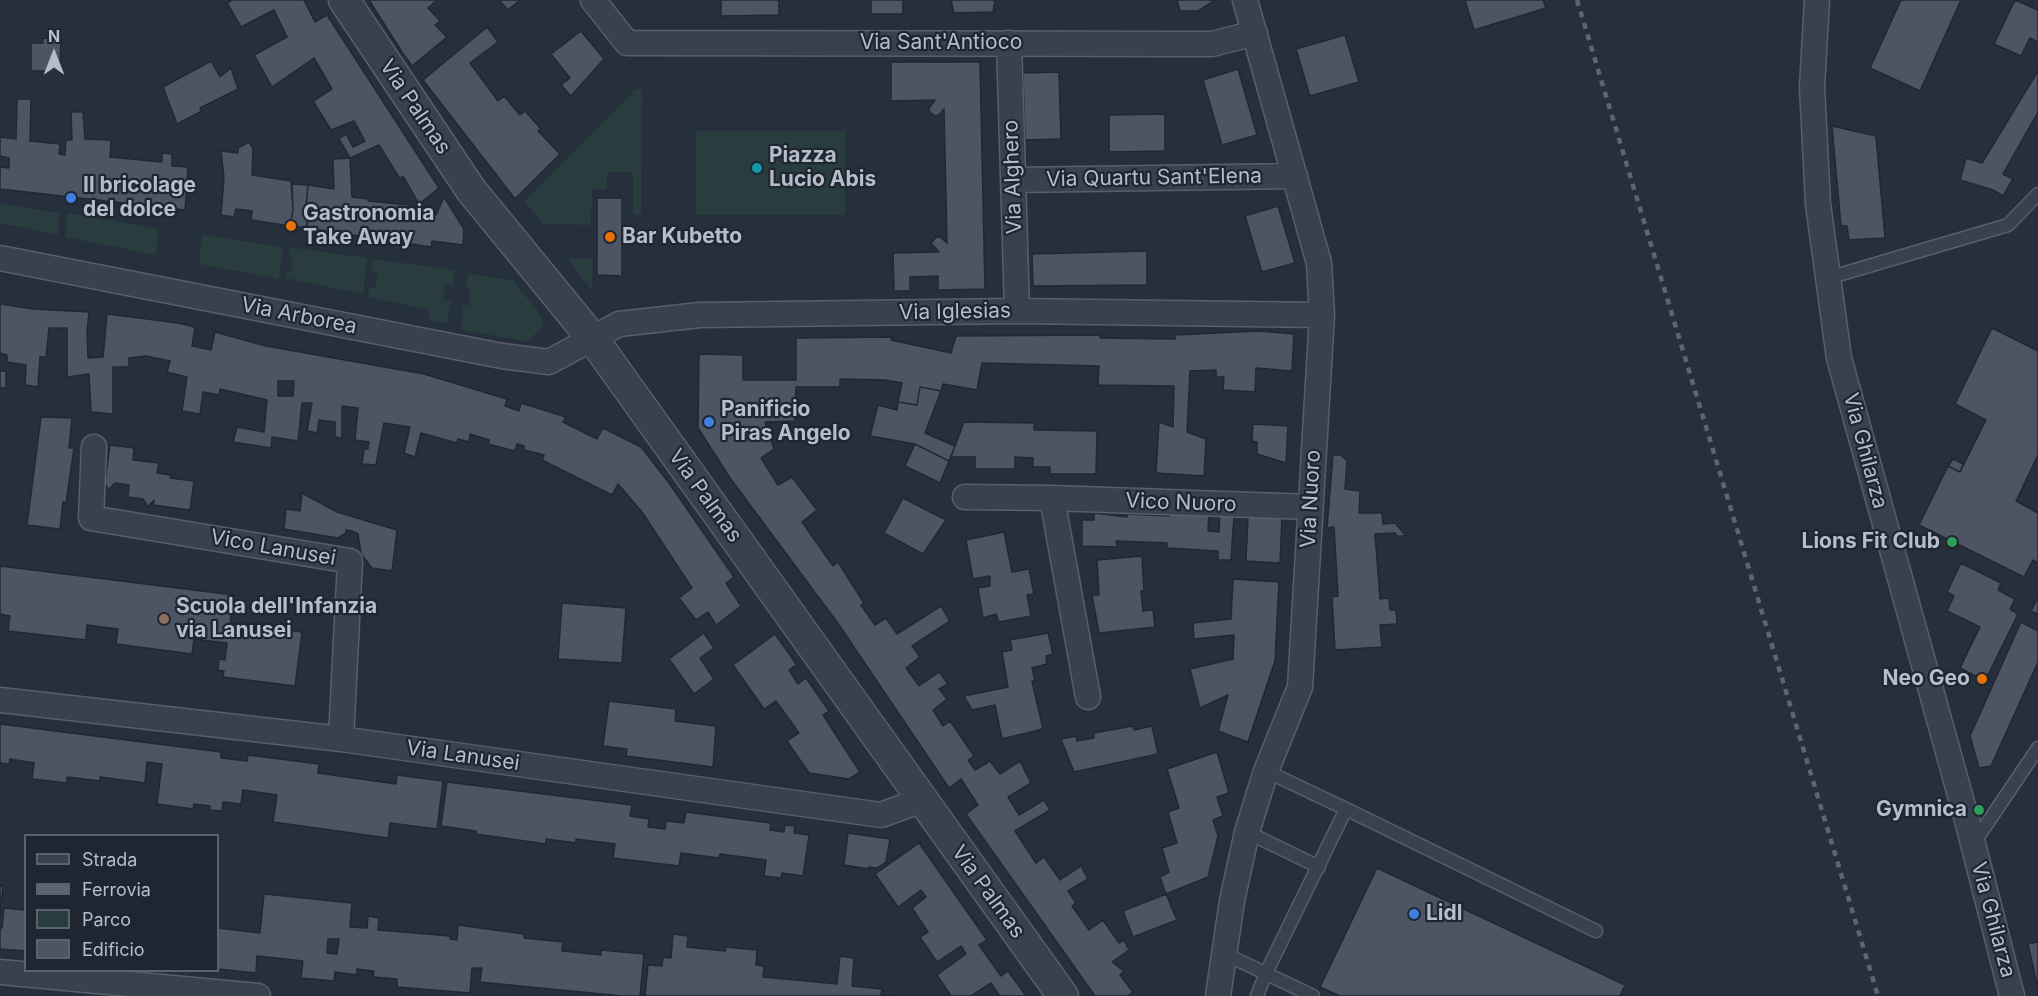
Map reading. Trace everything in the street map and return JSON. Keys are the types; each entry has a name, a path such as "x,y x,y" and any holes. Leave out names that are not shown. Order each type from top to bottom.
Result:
{"street":[{"name":"Via Palmas","path":"344,0 471,190 593,339 1063,996"},
{"name":"Via Sant'Antioco","path":"593,0 627,43 1212,44 1255,33"},
{"name":"Via Nuoro","path":"1218,996 1232,901 1247,832 1266,771 1300,687 1322,315 1319,263 1245,0"},
{"name":"Via Ghilarza","path":"1817,0 1812,87 1818,204 1839,358 1973,844 2012,996"},
{"name":"Via Alghero","path":"1009,43 1017,311"},
{"name":"Via Quartu Sant'Elena","path":"1013,180 1295,176"},
{"name":"Via Arborea","path":"0,258 502,356 549,362 593,339"},
{"name":"Via Iglesias","path":"593,339 619,324 700,315 1017,311 1322,315"},
{"name":"Vico Lanusei","path":"94,447 91,518 350,561 341,739"},
{"name":"Vico Nuoro","path":"965,497 1310,507"},
{"path":"1052,498 1088,697"},
{"name":"Via Lanusei","path":"0,699 341,739 881,815 922,800"},
{"path":"0,972 203,993 258,996"}],"lane":[{"path":"1828,278 2008,225 2038,194"},
{"path":"1973,844 2038,748"},
{"path":"1266,771 1596,932"},
{"path":"1257,996 1346,809"},
{"path":"1247,832 1319,867"},
{"path":"1225,954 1313,996"}],"green space":[{"path":"636,89 642,90 641,214 633,215 633,172 607,172 607,189 592,189 591,225 542,224 525,201"},
{"path":"696,131 845,131 845,215 696,215"},
{"path":"0,204 59,213 58,235 0,223"},
{"path":"67,213 159,229 156,255 65,237"},
{"path":"202,235 283,247 279,279 199,264"},
{"path":"289,247 367,258 363,294 285,278 286,271 291,272 292,257 288,255"},
{"path":"593,258 592,291 568,259"},
{"path":"372,259 455,270 453,285 445,284 443,300 451,302 447,324 429,320 429,310 368,297 369,287 376,288 377,272 371,271"},
{"path":"468,274 513,280 543,318 543,326 528,341 461,330 463,305 469,305 470,290 466,289"}],"building":[{"path":"232,0 304,0 315,22 327,15 439,188 419,204 403,176 400,179 379,145 350,158 339,139 346,134 353,147 365,141 354,121 331,130 313,101 332,89 314,58 272,87 254,55 287,37 274,10 241,27 227,3"},
{"path":"369,0 437,0 428,8 440,21 435,25 447,37 412,66"},
{"path":"499,0 520,0 508,10"},
{"path":"721,0 779,0 779,15 721,16"},
{"path":"871,0 903,0 903,14 871,14"},
{"path":"951,0 995,0 993,12 954,13"},
{"path":"1177,0 1215,0 1198,11 1180,11"},
{"path":"1465,0 1543,0 1546,8 1474,30"},
{"path":"1901,0 1961,0 1920,91 1870,68"},
{"path":"2015,0 2038,10 2038,42 2030,38 2021,56 1994,44"},
{"path":"487,27 498,42 470,63 498,101 504,96 520,115 525,111 541,129 538,131 560,154 515,199 423,80"},
{"path":"581,31 604,59 571,96 561,85 570,78 551,54"},
{"path":"1345,35 1359,82 1310,96 1296,49"},
{"path":"43,38 61,39 60,65 48,65 48,71 31,71 31,43 43,43"},
{"path":"211,61 220,77 231,68 238,89 200,108 202,111 177,124 163,87"},
{"path":"891,62 980,62 985,289 938,290 938,276 910,277 910,291 894,291 893,253 939,252 931,243 936,237 940,237 947,243 944,109 935,116 929,108 935,100 891,101"},
{"path":"1238,69 1257,135 1222,145 1203,80"},
{"path":"2038,71 2038,112 2003,174 2013,179 2003,196 1993,190 1960,180 1966,158 1982,163"},
{"path":"1059,72 1061,139 1025,140 1023,73"},
{"path":"17,99 31,99 30,141 60,144 59,154 65,155 66,140 72,140 71,112 83,112 85,139 111,140 110,157 162,162 162,153 172,154 172,166 188,167 185,210 0,189 0,167 9,168 9,158 0,156 0,137 16,139"},
{"path":"1165,114 1165,151 1109,152 1109,115"},
{"path":"1832,126 1876,136 1885,238 1849,240 1847,226 1841,226"},
{"path":"249,142 253,149 252,175 291,181 293,209 290,226 251,220 252,211 236,209 234,217 221,215 224,178 221,151 238,153 238,148"},
{"path":"350,158 352,197 409,205 410,210 436,215 444,197 464,229 463,245 432,241 431,247 306,228 310,209 306,208 308,185 334,189 333,159"},
{"path":"292,184 308,185 306,208 310,209 306,228 290,226 293,209"},
{"name":"Bar Kubetto","path":"597,198 622,198 622,276 597,275"},
{"path":"1278,206 1295,263 1262,272 1245,216"},
{"path":"1147,251 1147,285 1033,286 1032,254"},
{"path":"0,304 33,309 89,312 88,358 103,357 107,314 195,327 192,346 211,350 215,332 266,346 424,374 507,399 505,406 519,411 521,403 566,417 563,422 597,439 603,428 641,447 669,483 734,577 726,583 741,606 716,625 708,612 696,620 679,598 692,588 642,512 618,484 612,495 542,460 544,455 524,450 524,446 517,444 515,451 488,444 489,440 470,434 469,442 458,439 457,443 421,433 415,457 404,453 410,427 384,423 376,465 362,464 364,449 368,449 369,442 355,440 358,408 342,406 342,438 335,437 335,422 319,420 317,433 307,431 312,403 302,403 298,441 272,437 271,448 233,442 237,427 264,432 267,400 220,389 219,395 203,392 200,414 182,411 187,377 167,372 170,361 146,356 129,358 129,367 113,367 113,414 91,412 89,374 67,377 67,328 49,328 46,357 40,357 38,387 25,385 26,365 7,362 7,355 0,353","holes":["278,381 294,381 293,396 278,396"]},
{"path":"1992,328 2038,351 2038,455 2016,501 2038,513 2038,563 2033,560 2024,577 1919,525 1948,466 1960,472 1986,420 1955,404"},
{"path":"1258,331 1294,334 1292,371 1256,368 1255,392 1223,390 1224,377 1216,377 1216,370 1190,371 1187,432 1206,439 1204,476 1156,473 1159,422 1173,427 1174,386 1098,385 1099,366 982,363 977,390 943,384 941,391 920,387 917,405 898,402 902,383 885,380 840,379 840,387 796,387 795,421 765,422 774,449 761,458 778,485 792,477 817,510 802,522 833,566 838,562 864,603 861,605 875,625 886,618 897,634 941,606 950,621 912,646 920,657 906,668 919,686 939,672 948,684 939,689 947,699 933,710 943,726 950,721 974,756 968,760 975,770 990,761 1000,774 1020,761 1031,783 1008,797 1019,815 1044,800 1050,810 1015,831 1036,863 1044,857 1060,880 1081,866 1088,879 1068,891 1076,903 1072,906 1089,930 1103,920 1119,943 1124,940 1129,950 1112,962 1124,971 1120,975 1133,992 1128,996 1095,996 966,814 978,805 961,779 949,788 837,622 730,478 698,428 699,354 743,355 743,380 796,380 796,338 892,337 891,340 951,353 956,336 1100,335 1100,338 1175,339 1175,335"},
{"path":"0,371 6,371 6,388 0,388"},
{"path":"920,387 941,391 925,433 955,446 949,461 915,444 870,436 878,405 897,410 898,402 917,405"},
{"path":"41,417 72,418 69,448 74,448 60,529 27,525"},
{"path":"964,422 1034,423 1034,430 1097,431 1096,474 1050,474 1050,467 1033,467 1033,458 1015,457 1015,469 975,469 975,457 951,457"},
{"path":"1253,424 1288,426 1286,463 1257,454 1257,442 1252,441"},
{"path":"915,444 949,461 940,483 905,466"},
{"path":"110,445 134,448 133,460 159,463 157,473 171,475 170,478 194,481 190,510 153,505 154,500 148,507 143,499 128,497 129,485 115,483 108,490 105,482"},
{"path":"1333,455 1341,455 1347,461 1345,489 1360,491 1359,513 1382,513 1383,524 1395,523 1406,536 1397,536 1395,533 1375,534 1380,599 1389,598 1390,610 1396,610 1397,624 1380,625 1382,647 1335,650 1332,597 1338,596 1334,527 1327,528"},
{"path":"1953,459 1963,464 1960,472 1948,466"},
{"path":"302,493 337,512 397,530 392,571 372,568 361,554 358,534 352,531 346,530 346,533 338,538 284,529 286,509 300,511"},
{"path":"903,498 946,520 923,554 884,533"},
{"path":"1169,512 1209,514 1208,531 1219,532 1220,515 1234,515 1231,560 1218,560 1218,551 1167,548 1167,543 1116,541 1117,547 1082,546 1082,520 1094,520 1094,513 1127,517 1127,514 1169,516"},
{"path":"1248,516 1282,518 1280,563 1246,561"},
{"path":"1004,532 1012,572 1029,569 1034,594 1027,595 1031,616 999,622 996,614 983,618 978,588 990,586 990,576 973,579 966,540"},
{"path":"1142,556 1143,611 1153,610 1155,627 1099,633 1092,595 1099,595 1097,560"},
{"path":"1961,563 2001,583 1998,590 2015,599 2010,609 2018,614 1985,681 1960,668 1980,627 1947,611 1954,596 1947,592"},
{"path":"0,566 234,595 230,623 302,632 295,686 223,677 224,671 218,670 219,659 225,660 227,643 194,639 192,654 116,644 118,629 87,625 86,640 8,631 10,616 0,614"},
{"path":"1233,579 1279,582 1275,661 1248,742 1218,731 1228,695 1200,708 1190,669 1233,659 1234,635 1194,639 1193,623 1231,619"},
{"path":"2038,597 2038,614 2031,611"},
{"path":"562,603 626,608 622,663 558,659"},
{"path":"2021,622 2038,631 2038,662 1991,766 1979,768 1970,736"},
{"path":"704,633 714,648 700,658 714,679 694,694 669,659"},
{"path":"1048,633 1053,654 1046,656 1047,664 1032,668 1035,681 1032,681 1043,729 1002,739 995,705 972,710 964,696 1008,687 1002,652 1012,650 1010,640"},
{"path":"775,634 797,665 789,670 798,684 806,678 829,711 823,715 860,772 849,779 809,773 787,741 799,733 776,701 764,709 733,665"},
{"path":"609,701 676,709 675,721 716,726 713,767 626,756 627,749 603,746"},
{"path":"0,724 221,752 221,758 247,761 248,755 319,764 318,773 396,784 397,775 443,781 437,829 390,823 388,838 273,822 277,795 243,790 241,804 223,802 222,811 210,810 210,806 194,804 193,809 157,804 162,764 147,762 145,783 100,777 100,781 67,777 67,783 32,779 34,763 10,759 9,764 0,763"},
{"path":"1133,726 1134,730 1152,726 1158,754 1074,772 1061,739 1076,736 1077,741 1094,738 1094,733"},
{"path":"1217,752 1229,793 1217,797 1223,816 1213,820 1218,836 1208,877 1166,894 1160,877 1169,872 1162,848 1177,843 1168,812 1179,808 1167,769"},
{"path":"447,782 632,805 630,816 649,819 648,827 665,829 666,821 684,823 686,812 771,823 770,830 784,832 785,825 795,826 794,833 809,835 803,876 782,873 781,878 764,876 766,860 720,854 719,858 681,853 679,866 613,858 615,844 576,839 576,843 546,839 546,844 476,834 476,831 441,826"},
{"path":"848,833 890,839 886,862 877,868 869,867 869,869 844,865"},
{"path":"919,843 987,940 979,945 1001,976 1008,971 1026,996 1000,996 991,983 971,996 951,996 937,975 966,954 961,946 937,962 920,937 928,932 912,908 926,897 921,890 898,907 875,874"},
{"name":"Lidl","path":"1377,868 1625,985 1620,996 1340,996 1320,987"},
{"path":"0,886 3,886 0,915"},
{"path":"264,894 352,903 350,927 367,928 368,916 379,918 378,930 450,936 450,939 457,940 458,925 524,934 524,938 563,942 562,951 601,955 601,950 644,954 640,996 480,982 482,968 472,968 470,993 397,987 397,979 373,977 374,971 357,969 357,975 335,972 334,981 301,978 303,961 257,956 256,973 219,969 219,928 260,933","holes":["328,939 339,939 337,954 327,953"]},
{"path":"1166,894 1177,920 1133,937 1123,911"},
{"path":"4,908 24,910 24,951 0,949 0,927 2,928"},
{"path":"673,934 688,936 687,947 725,951 726,947 757,950 756,965 764,966 763,977 837,984 840,956 854,958 852,986 882,989 881,995 895,996 645,996 648,965 662,966 663,957 671,958"},
{"path":"2038,942 2038,988 2028,944"}],"railway":[{"path":"1577,0 1878,996"}],"place":[{"name":"Piazza Lucio Abis","path":"757,168"},
{"name":"Il bricolage del dolce","path":"71,198"},
{"name":"Gastronomia Take Away","path":"291,226"},
{"name":"Bar Kubetto","path":"610,237"},
{"name":"Panificio Piras Angelo","path":"709,422"},
{"name":"Lions Fit Club","path":"1952,542"},
{"name":"Scuola dell'Infanzia via Lanusei","path":"164,619"},
{"name":"Neo Geo","path":"1982,679"},
{"name":"Gymnica","path":"1979,810"},
{"name":"Lidl","path":"1414,914"}]}
